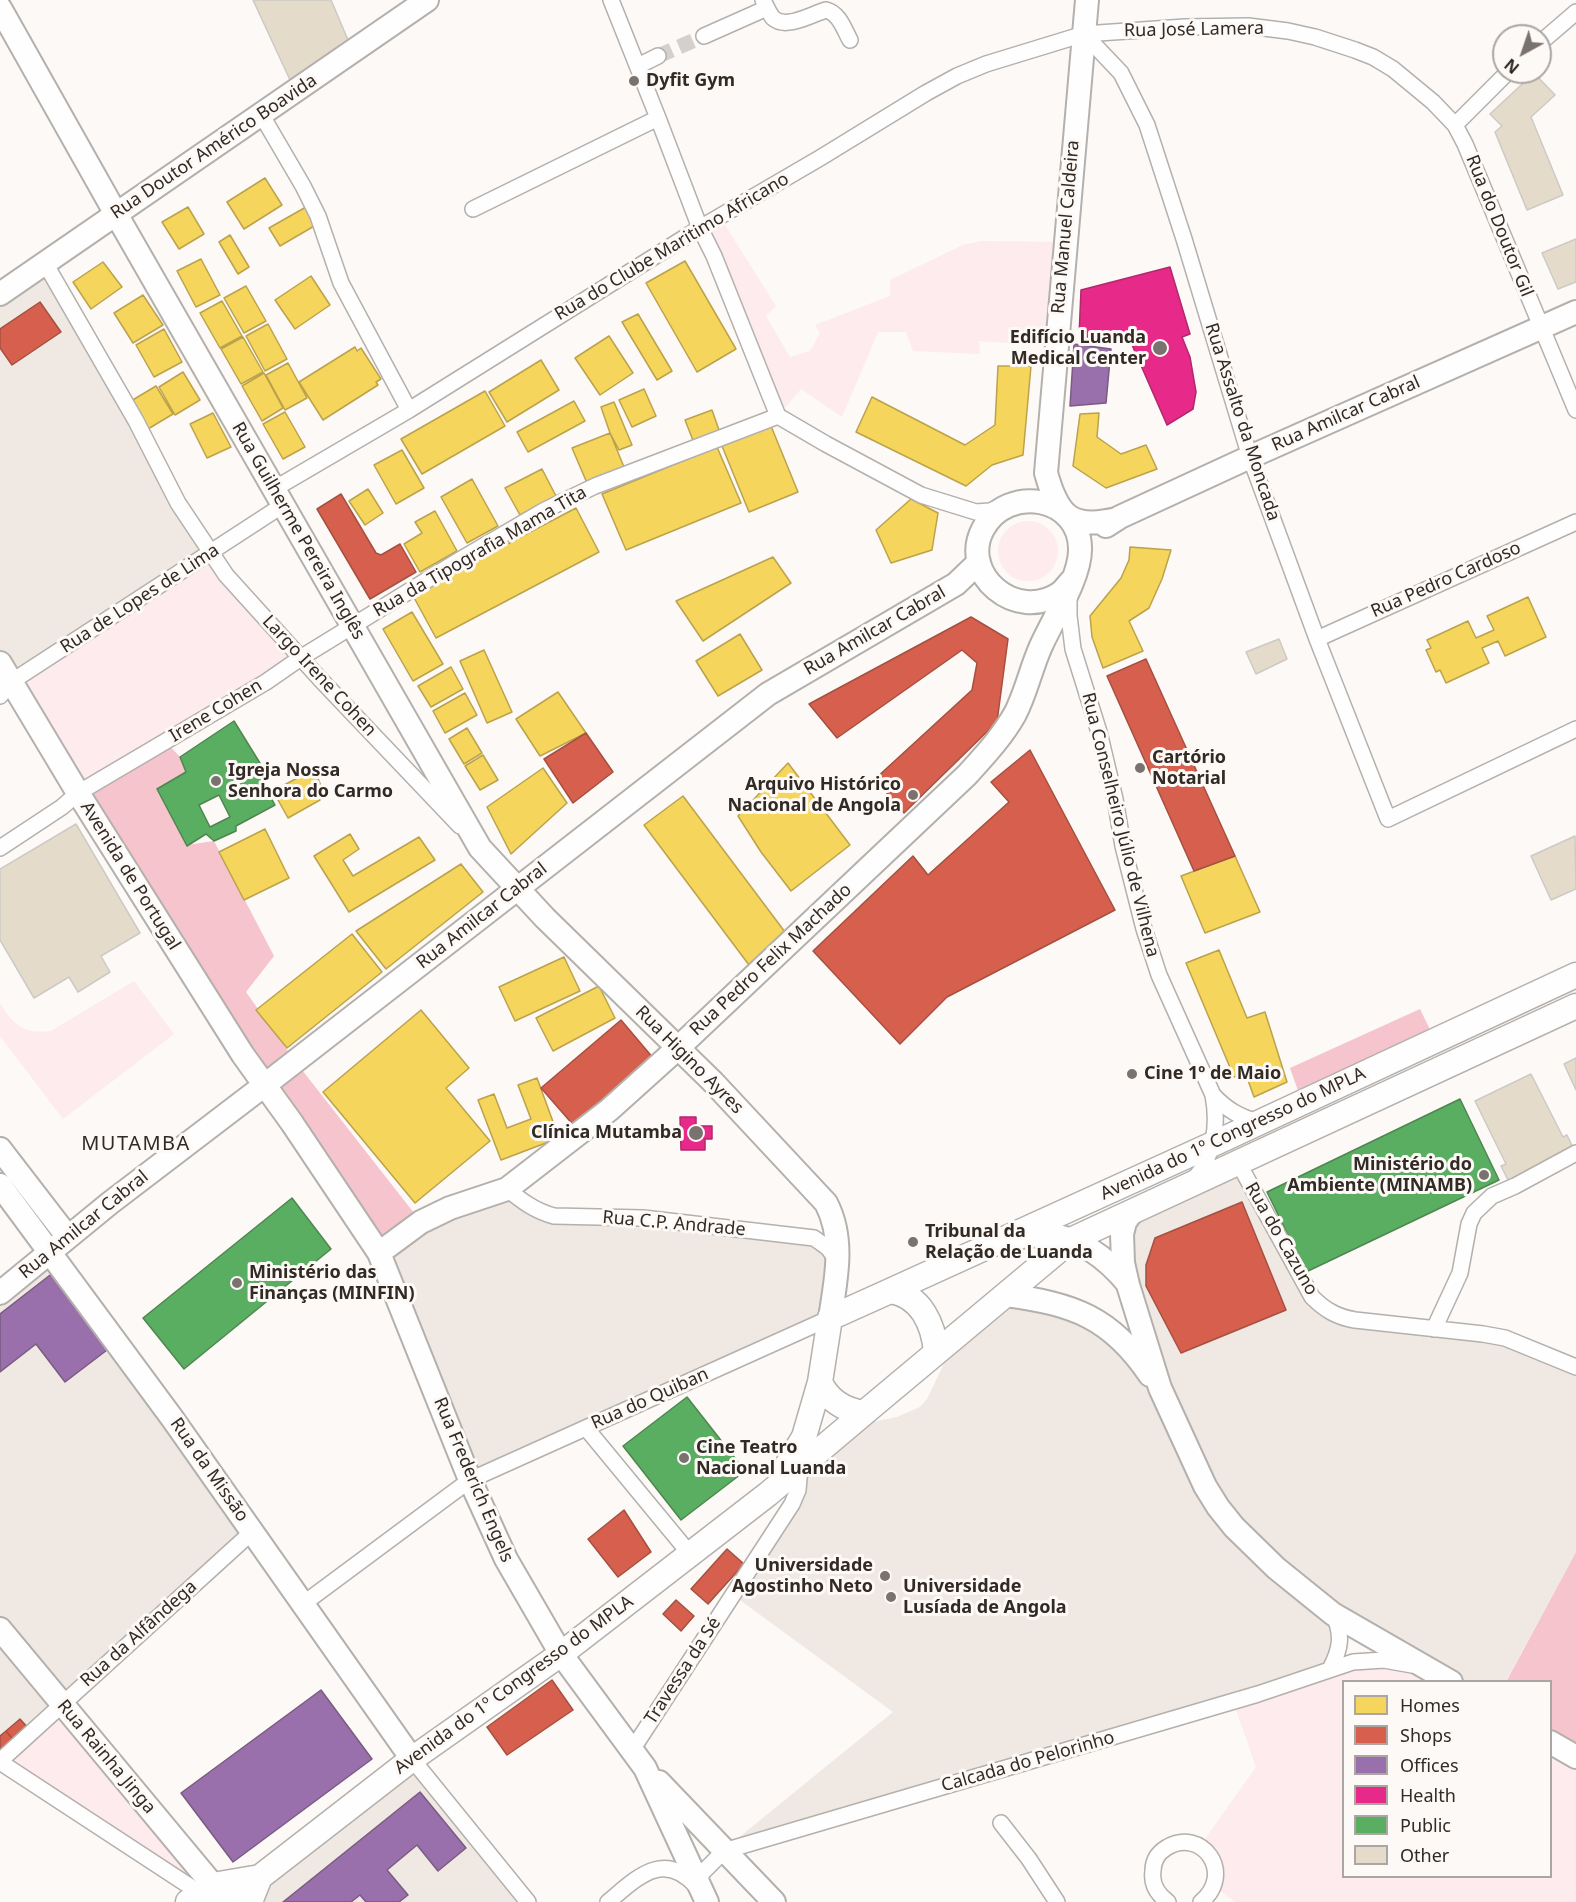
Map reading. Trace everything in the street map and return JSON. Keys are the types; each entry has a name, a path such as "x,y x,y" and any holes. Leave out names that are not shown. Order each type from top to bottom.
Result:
{"main road":[{"name":"Avenida do 1º Congresso do MPLA","path":"890,1291 1576,975"},
{"name":"Avenida do 1º Congresso do MPLA","path":"936,1353 1071,1240 1576,1006"},
{"path":"890,1291 909,1298 929,1319 934,1332 936,1353 864,1413 852,1411 836,1402 820,1382 831,1309 890,1291"},
{"name":"Avenida do 1º Congresso do MPLA","path":"768,1494 804,1437 820,1382"},
{"name":"Avenida do 1º Congresso do MPLA","path":"211,1896 260,1877 412,1759 561,1654 768,1494 864,1413"},
{"path":"250,1902 260,1877"}],"street":[{"path":"611,0 700,228 714,256 778,416 921,495 952,506 976,512 990,511 1021,501 1037,500 1053,506 1066,516 1076,530 1081,547 1076,572 1061,593 1045,600 1028,603 1011,600 996,590 985,578 974,531 965,517 952,506"},
{"name":"Rua Manuel Caldeira","path":"1066,516 1056,502 1046,472 1087,0"},
{"name":"Rua Doutor Américo Boavida","path":"0,294 419,2"},
{"path":"704,36 765,4 774,18 786,23 817,12 831,11 850,40"},
{"name":"Rua Guilherme Pereira Inglês","path":"0,9 480,848"},
{"path":"1552,32 1576,12"},
{"name":"Rua José Lamera","path":"1084,34 1185,27 1248,26 1315,37 1373,57 1393,69 1433,102 1455,125"},
{"name":"Rua do Clube Maritimo Africano","path":"279,497 409,410 700,228 926,93 957,76 986,64 1084,34"},
{"name":"Rua Assalto da Moncada","path":"1084,34 1121,73 1147,125 1250,457 1317,639 1388,819 1576,729"},
{"path":"638,66 658,56"},
{"path":"1455,125 1496,84"},
{"path":"261,114 318,216 341,283 409,410"},
{"path":"473,209 658,118"},
{"name":"Rua do Doutor Gil","path":"1455,125 1576,410"},
{"name":"Largo Irene Cohen","path":"45,263 136,421 178,503 226,576 480,848"},
{"name":"Rua Amilcar Cabral","path":"1117,519 1250,457 1576,312"},
{"name":"Rua da Tipografia Mama Tita","path":"352,625 545,510 595,486 778,416"},
{"name":"Rua Manuel Caldeira","path":"1005,506 1030,484 1047,455"},
{"name":"Rua de Lopes de Lima","path":"4,681 211,553 279,497"},
{"path":"979,554 982,530 993,515 1005,506"},
{"path":"1066,516 1091,523 1117,519"},
{"name":"Rua Pedro Felix Machado","path":"379,1253 421,1222 450,1208 507,1189 609,1110 679,1047 968,774 994,745 1016,712 1040,647 1089,545 1101,529 1117,519"},
{"name":"Rua Pedro Cardoso","path":"1317,639 1576,522"},
{"name":"Rua Amilcar Cabral","path":"0,1293 67,1236 768,694 956,584 979,554"},
{"name":"Rua Conselheiro Júlio de Vilhena","path":"1076,572 1069,608 1073,649 1099,732 1115,799 1123,846 1144,929 1159,975 1213,1095 1233,1114 1258,1122"},
{"name":"Irene Cohen","path":"0,848 62,807 78,793 266,682 352,625"},
{"name":"Avenida de Portugal","path":"4,681 78,793 243,1055 266,1084"},
{"name":"Rua Higino Ayres","path":"480,848 516,888 679,1047 826,1203 832,1216 837,1238 838,1262 831,1309"},
{"name":"Rua Frederich Engels","path":"266,1084 379,1253 470,1480 506,1559 561,1654 639,1759 704,1895"},
{"name":"Rua Conselheiro Júlio de Vilhena","path":"1190,1186 1209,1157 1213,1144 1217,1122 1213,1095"},
{"path":"0,1149 67,1236"},
{"path":"1434,1329 1460,1274 1468,1224 1474,1213 1492,1196 1576,1153"},
{"name":"Rua do Cazuno","path":"1239,1164 1312,1297 1322,1307 1338,1317 1474,1332 1505,1338 1576,1367"},
{"name":"Rua da Missão","path":"0,1185 172,1418 412,1759"},
{"name":"Rua C.P. Andrade","path":"507,1189 542,1213 554,1216 643,1218 814,1238 828,1248 838,1262"},
{"path":"1132,1212 1125,1222 1122,1234 1128,1285 1160,1388 1205,1486 1223,1514 1276,1568 1333,1614 1441,1676"},
{"path":"1008,1238 1046,1235 1071,1240 1106,1261 1128,1285"},
{"path":"1006,1295 1062,1305 1100,1323 1116,1333 1128,1346 1160,1388"},
{"name":"Rua do Quiban","path":"303,1604 470,1480 586,1428 831,1309"},
{"path":"586,1428 690,1554"},
{"name":"Travessa da Sé","path":"639,1759 792,1504 798,1490 800,1467"},
{"name":"Rua da Alfândega","path":"0,1762 252,1532"},
{"path":"1330,1668 1338,1654 1340,1639 1340,1632 1333,1614"},
{"name":"Rua Rainha Jinga","path":"0,1629 211,1896"},
{"name":"Calcada do Pelorinho","path":"724,1851 1258,1694 1353,1662 1384,1660 1441,1676"},
{"path":"1552,1743 1576,1757"},
{"path":"412,1759 528,1902"},
{"path":"639,1759 774,1902"},
{"path":"0,1762 211,1896"},
{"path":"1001,1823 1029,1859 1057,1902"},
{"path":"1162,1900 1152,1879 1156,1858 1163,1850 1183,1842 1203,1848 1215,1866 1214,1886 1201,1902"},
{"path":"704,1895 702,1873 724,1851"},
{"path":"608,1902 639,1877 660,1867 679,1871 704,1895"}],"shaded area":[{"path":"720,217 776,306 766,316 790,357 810,351 820,333 815,325 890,296 890,280 963,245 982,241 1065,242 1056,346 979,341 980,354 913,351 906,332 878,332 842,417 801,389 778,416 700,228"},
{"path":"45,263 211,553 0,696 0,294"},
{"path":"1022,521 1034,521 1045,526 1053,534 1058,551 1056,563 1045,576 1034,581 1022,581 1011,576 1003,568 998,557 998,545 1003,534 1011,526"},
{"path":"211,553 302,657 78,793 11,682"},
{"path":"166,742 180,757 186,772 187,845 214,841 274,956 246,992 295,1061 421,1222 379,1253 78,793"},
{"path":"134,981 174,1034 63,1119 0,1036 0,1003 10,1018 21,1027 34,1031 51,1031"},
{"path":"1420,1009 1435,1040 1302,1102 1290,1068"},
{"path":"1239,1164 1322,1307 1456,1330 1576,1367 1576,1552 1507,1680 1449,1680 1337,1623 1330,1669 732,1843 893,1712 733,1595 792,1504 800,1467 862,1424 897,1417 920,1407 927,1399 953,1345 1006,1295 1071,1307 1160,1388 1125,1222"},
{"path":"507,1189 532,1207 814,1238 828,1248 830,1318 470,1480 379,1253"},
{"path":"49,1251 252,1532 0,1761 0,1293"},
{"path":"1576,1552 1576,1757 1552,1743 1552,1680 1507,1680"},
{"path":"1384,1660 1448,1680 1342,1680 1342,1878 1552,1878 1552,1743 1576,1757 1576,1902 1235,1902 1214,1886 1203,1848 1207,1836 1256,1767 1233,1701"},
{"path":"62,1705 213,1885 200,1893 0,1762"},
{"path":"412,1759 528,1902 227,1902"}],"building: Homes":[{"path":"265,178 282,205 244,229 227,202"},
{"path":"188,207 204,234 179,249 162,222"},
{"path":"306,207 316,225 280,246 269,228"},
{"path":"230,235 249,267 238,274 219,242"},
{"path":"201,259 220,295 196,307 177,271"},
{"path":"685,261 736,349 697,372 646,283"},
{"path":"103,262 122,287 91,309 73,282"},
{"path":"311,276 330,305 295,329 275,300"},
{"path":"246,286 266,321 244,333 224,298"},
{"path":"143,295 163,325 133,343 114,313"},
{"path":"222,301 242,336 220,348 200,313"},
{"path":"638,314 672,371 657,380 622,322"},
{"path":"268,324 287,359 265,371 246,336"},
{"path":"164,329 182,362 154,377 136,345"},
{"path":"609,336 633,373 600,395 575,358"},
{"path":"243,337 263,372 241,384 221,349"},
{"path":"355,347 357,351 361,348 381,379 376,382 378,385 323,420 299,382"},
{"path":"541,360 559,390 507,422 489,392"},
{"path":"288,363 307,398 285,410 266,375"},
{"path":"998,366 1031,366 1023,455 992,465 966,486 856,432 872,397 965,445 995,425"},
{"path":"183,372 200,400 175,415 159,387"},
{"path":"264,373 283,408 262,421 242,386"},
{"path":"156,386 173,414 148,429 131,401"},
{"path":"644,389 656,416 632,427 619,400"},
{"path":"485,391 505,426 422,474 401,439"},
{"path":"574,401 585,421 528,452 517,432"},
{"path":"614,402 632,445 619,450 601,407"},
{"path":"712,410 720,433 694,443 685,420"},
{"path":"285,412 305,447 283,459 263,424"},
{"path":"213,413 231,447 207,458 190,424"},
{"path":"1099,413 1097,437 1121,454 1146,445 1157,469 1106,488 1073,466 1080,414"},
{"path":"771,426 798,492 749,512 722,446"},
{"path":"610,433 624,467 587,483 572,448"},
{"path":"717,447 741,503 626,550 602,494"},
{"path":"402,450 424,488 396,504 374,465"},
{"path":"542,469 556,496 520,515 505,488"},
{"path":"472,479 498,526 467,543 441,497"},
{"path":"368,489 383,513 365,525 349,501"},
{"path":"911,499 938,513 932,550 891,563 876,530"},
{"path":"576,508 599,552 436,638 412,594"},
{"path":"435,511 457,551 420,572 404,544 422,533 415,522"},
{"path":"1130,547 1171,550 1162,579 1149,608 1129,621 1143,651 1103,668 1092,637 1090,616 1121,578 1129,560"},
{"path":"773,557 791,583 703,641 676,601"},
{"path":"1528,597 1546,637 1505,656 1498,641 1482,648 1489,663 1446,683 1440,670 1436,672 1426,650 1431,648 1427,640 1468,621 1476,638 1494,630 1487,616"},
{"path":"412,612 443,664 413,681 383,629"},
{"path":"740,634 762,670 718,696 696,661"},
{"path":"484,650 512,712 487,723 460,661"},
{"path":"451,667 463,689 431,707 418,686"},
{"path":"558,692 586,733 540,756 516,719"},
{"path":"465,693 477,715 445,733 433,711"},
{"path":"467,728 482,753 464,764 449,739"},
{"path":"483,755 498,780 480,790 465,766"},
{"path":"788,763 850,845 791,891 761,852 738,816"},
{"path":"543,768 567,803 511,854 487,807"},
{"path":"314,769 324,793 320,800 288,818 273,791"},
{"path":"683,796 788,936 749,965 644,825"},
{"path":"265,829 289,878 244,900 219,852"},
{"path":"350,834 359,849 343,860 353,876 419,837 435,860 349,912 314,856"},
{"path":"1235,856 1260,912 1205,933 1181,876"},
{"path":"461,864 483,892 386,969 356,931"},
{"path":"352,934 382,972 287,1048 256,1010"},
{"path":"1219,950 1247,1018 1265,1012 1287,1082 1254,1097 1245,1072 1234,1077 1186,963"},
{"path":"564,957 580,991 515,1021 499,987"},
{"path":"599,986 615,1018 553,1051 536,1018"},
{"path":"421,1010 469,1068 446,1088 490,1141 415,1203 323,1092"},
{"path":"537,1078 559,1138 501,1160 478,1100 494,1094 507,1128 531,1119 518,1085"}],"building: Shops":[{"path":"40,302 61,332 12,365 0,348 0,329"},
{"path":"341,494 376,553 381,555 400,544 416,572 370,599 317,509"},
{"path":"971,617 1008,639 997,722 904,813 875,779 972,690 977,663 962,650 837,738 809,704"},
{"path":"1146,659 1235,856 1194,871 1107,676"},
{"path":"586,733 613,772 573,803 544,759"},
{"path":"1030,750 1115,910 947,997 900,1044 813,951 913,856 928,875 1009,802 991,782"},
{"path":"621,1020 654,1059 575,1127 541,1088"},
{"path":"1242,1202 1286,1310 1181,1353 1146,1286 1146,1265 1155,1238"},
{"path":"624,1510 651,1552 618,1577 588,1539"},
{"path":"727,1549 744,1564 708,1604 691,1589"},
{"path":"676,1600 694,1616 681,1631 663,1614"},
{"path":"552,1680 573,1710 507,1755 487,1727"},
{"path":"20,1719 29,1729 15,1742 6,1731"},
{"path":"6,1731 15,1742 0,1755 0,1736"}],"building: Offices":[{"path":"1074,344 1111,349 1106,403 1070,406"},
{"path":"54,1272 111,1347 65,1382 36,1344 0,1372 0,1314"},
{"path":"321,1690 372,1759 233,1862 181,1793"},
{"path":"420,1792 466,1848 438,1871 417,1845 387,1870 408,1895 399,1902 366,1902 360,1895 351,1902 283,1902"}],"building: Health":[{"name":"Edifício Luanda Medical Center","path":"1170,267 1190,334 1182,337 1190,357 1196,392 1193,409 1167,425 1129,338 1079,337 1081,290"},
{"name":"Clínica Mutamba","path":"680,1117 696,1117 696,1126 712,1126 712,1139 705,1139 705,1150 681,1150"}],"building: Public":[{"name":"Igreja Nossa Senhora do Carmo","path":"234,721 263,768 258,774 275,805 236,826 236,831 214,841 206,834 187,846 157,789 186,772 180,757","holes":["219,795 230,817 210,827 199,805"]},
{"path":"1460,1099 1499,1180 1306,1272 1267,1192"},
{"name":"Ministério das Finanças (MINFIN)","path":"292,1198 331,1249 184,1369 143,1318"},
{"name":"Cine Teatro Nacional Luanda","path":"687,1397 745,1471 681,1520 623,1446"}],"building: Other":[{"path":"253,0 331,0 348,40 290,80"},
{"path":"1522,84 1544,84 1555,95 1531,117 1563,195 1527,210 1495,132 1502,126 1490,114"},
{"path":"1576,239 1576,282 1558,289 1542,253"},
{"path":"1279,639 1287,659 1256,674 1246,652"},
{"path":"76,824 140,933 101,956 110,972 78,992 69,977 34,998 0,940 0,869"},
{"path":"1575,836 1576,889 1551,900 1531,856"},
{"path":"1576,1058 1576,1090 1564,1064"},
{"path":"1531,1074 1563,1137 1567,1135 1574,1150 1509,1182 1501,1166 1506,1164 1475,1101"}],"tunnel":[{"path":"658,56 704,36"}],"place":[{"name":"Dyfit Gym","path":"634,81"},
{"name":"Edifício Luanda Medical Center","path":"1160,348"},
{"name":"Cartório Notarial","path":"1140,768"},
{"name":"Igreja Nossa Senhora do Carmo","path":"216,781"},
{"name":"Arquivo Histórico Nacional de Angola","path":"913,795"},
{"name":"Cine 1º de Maio","path":"1132,1074"},
{"name":"Clínica Mutamba","path":"696,1133"},
{"name":"Ministério do Ambiente (MINAMB)","path":"1484,1175"},
{"name":"Tribunal da Relação de Luanda","path":"913,1242"},
{"name":"Ministério das Finanças (MINFIN)","path":"237,1283"},
{"name":"Cine Teatro Nacional Luanda","path":"684,1458"},
{"name":"Universidade Agostinho Neto","path":"885,1576"},
{"name":"Universidade Lusíada de Angola","path":"891,1597"}],"district":[{"name":"MUTAMBA","path":"136,1144"}]}
